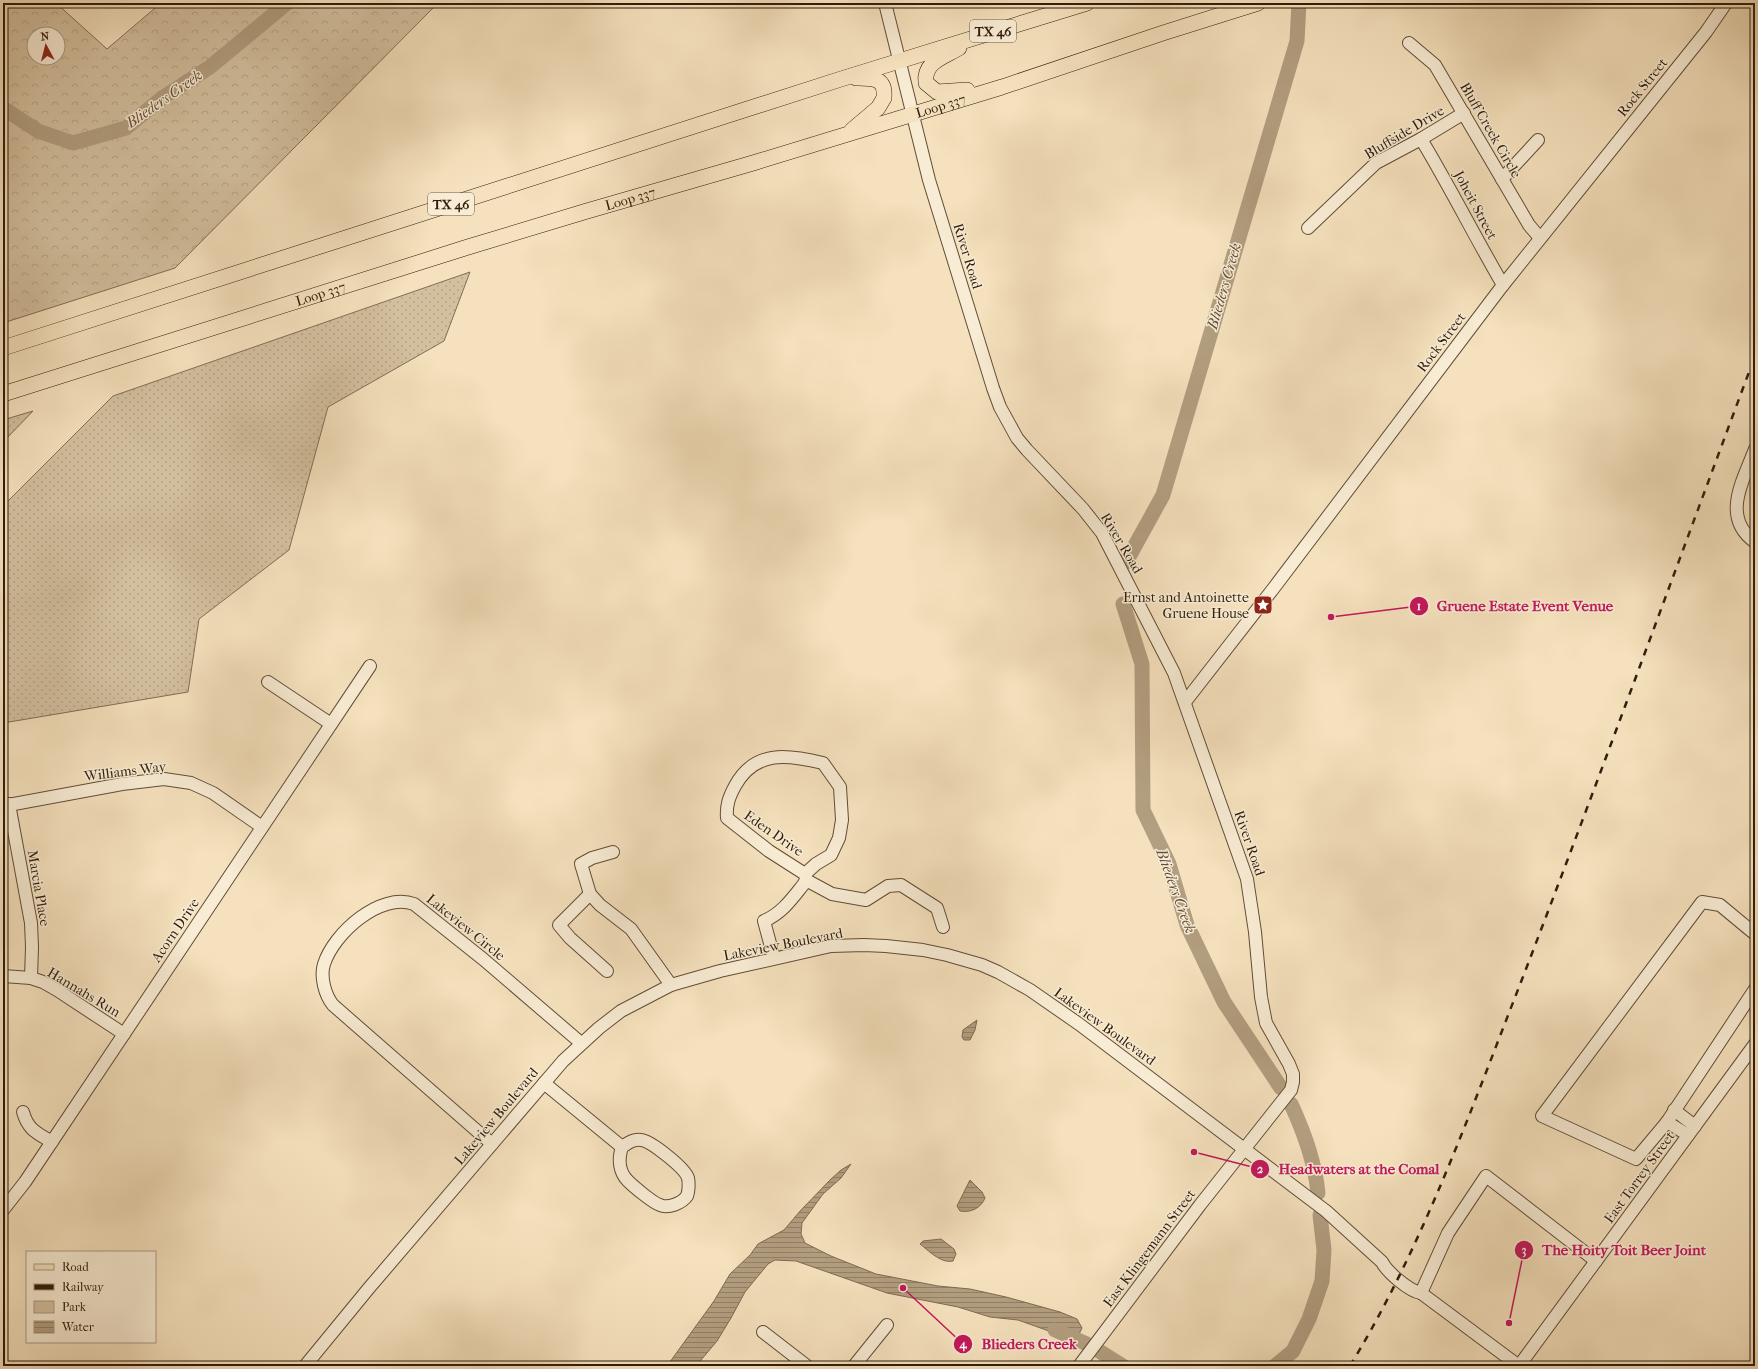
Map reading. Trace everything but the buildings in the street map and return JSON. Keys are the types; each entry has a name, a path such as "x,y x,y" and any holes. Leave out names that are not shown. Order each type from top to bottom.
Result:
{"main road":[{"name":"TX 46","path":"3,348 842,78 1087,3"},
{"name":"Loop 337","path":"3,394 453,252 1010,84 1163,32 1258,3"},
{"path":"983,34 933,63 927,69 925,76 926,83 937,92 1010,84"},
{"path":"842,78 872,78 878,80 883,85 885,92 882,103 845,135"}],"street":[{"name":"River Road","path":"885,3 929,180 988,373 1000,407 1017,438 1083,509 1102,533 1169,662 1185,702 1248,885 1255,932 1261,997 1266,1023 1289,1064 1293,1074 1293,1082 1290,1090 1244,1148"},
{"name":"Rock Street","path":"1185,702 1241,632 1503,285 1706,32 1726,3"},
{"name":"Bluff Creek Circle","path":"1409,43 1435,65 1529,226 1540,238"},
{"name":"Bluffside Drive","path":"1308,228 1376,163 1421,139 1464,113"},
{"name":"Joheit Street","path":"1421,139 1448,183 1471,230 1503,285"},
{"path":"1502,180 1538,140"},
{"path":"1755,448 1738,493 1736,518 1742,528 1755,542"},
{"name":"Acorn Drive","path":"3,1210 26,1182 370,666"},
{"path":"268,682 331,724"},
{"name":"Eden Drive","path":"774,958 764,921 775,916 784,909 806,877 816,864 831,854 839,838 842,820 840,787 823,762 790,756 762,760 746,771 738,781 726,807 727,818 769,851 806,877 832,894 866,900 888,886 901,885 937,908 943,927"},
{"name":"Williams Way","path":"6,805 164,778 191,783 213,793 262,827"},
{"name":"Marcia Place","path":"6,805 31,923 31,978"},
{"path":"613,852 592,858 581,864 590,894 600,905 631,929 671,986"},
{"path":"590,894 560,925 570,938 606,971"},
{"name":"Lakeview Circle","path":"492,1144 328,999 324,983 324,965 338,940 361,917 372,910 387,904 402,902 414,904 483,958 581,1043"},
{"path":"1755,934 1720,905 1702,902 1542,1116 1636,1160 1666,1122 1755,989"},
{"name":"Lakeview Boulevard","path":"305,1366 374,1282 544,1083 581,1043 622,1011 671,986 720,971 831,946 864,945 923,950 982,965 1018,983 1080,1024 1244,1148 1331,1215 1382,1262 1386,1269 1398,1279 1415,1292 1421,1293 1519,1366"},
{"name":"Hannahs Run","path":"3,976 31,978 57,990 124,1034"},
{"name":"East Torrey Street","path":"1519,1366 1755,1044"},
{"path":"544,1083 622,1147"},
{"path":"1674,1110 1692,1130"},
{"path":"23,1112 26,1122 30,1128 52,1142"},
{"path":"1666,1122 1692,1130"},
{"path":"632,1141 646,1141 683,1168 688,1177 689,1186 687,1196 677,1204 668,1207 660,1205 628,1181 622,1174 619,1155 622,1147 632,1141"},
{"name":"East Klingemann Street","path":"1079,1366 1244,1148"},
{"path":"1421,1293 1448,1233 1486,1176 1596,1261"},
{"path":"854,1366 887,1325"},
{"path":"763,1332 807,1366"}],"green space":[{"path":"3,3 56,3 107,49 161,3 438,3 175,268 3,323"},
{"path":"470,272 444,341 328,407 289,550 199,619 188,692 3,723 3,506 113,396"},
{"path":"33,411 3,442 3,420"}],"water":[{"path":"977,1020 975,1030 970,1040 964,1040 962,1037 963,1030"},
{"path":"851,1164 841,1178 823,1194 802,1223 801,1234 805,1243 831,1256 876,1274 938,1286 970,1289 1060,1312 1077,1319 1082,1328 1079,1334 1071,1342 1046,1330 1018,1320 990,1317 958,1307 887,1293 796,1261 775,1260 768,1264 745,1292 717,1341 696,1366 667,1366 714,1301 730,1274 750,1255 758,1244 784,1230 830,1180 841,1170"},
{"path":"970,1180 982,1192 985,1198 981,1205 975,1209 960,1211 957,1206"},
{"path":"941,1239 954,1249 956,1254 953,1261 939,1259 920,1244 923,1241"}],"waterway":[{"name":"Blieders Creek","path":"3,108 38,131 73,143 126,128 162,98 210,67 287,3"},
{"name":"Blieders Creek","path":"1126,562 1163,495 1297,41 1299,3"},
{"name":"Blieders Creek","path":"1123,604 1142,664 1143,810 1169,864 1187,925 1224,1002 1281,1088"},
{"name":"Blieders Creek","path":"1291,1104 1308,1147 1317,1181 1318,1193"},
{"name":"Blieders Creek","path":"1275,1366 1293,1351 1309,1319 1322,1281 1324,1250 1320,1215"},
{"name":"Blieders Creek","path":"1055,1330 1087,1344"},
{"name":"Blieders Creek","path":"1099,1351 1123,1366"}],"railway":[{"path":"1350,1366 1400,1274 1423,1226 1464,1129 1580,826 1755,356"}],"place":[{"name":"Ernst and Antoinette Gruene House","path":"1263,605"},
{"name":"Gruene Estate Event Venue","path":"1331,617"},
{"name":"Headwaters at the Comal","path":"1194,1152"},
{"name":"Blieders Creek","path":"903,1288"},
{"name":"The Hoity Toit Beer Joint","path":"1509,1323"}]}
